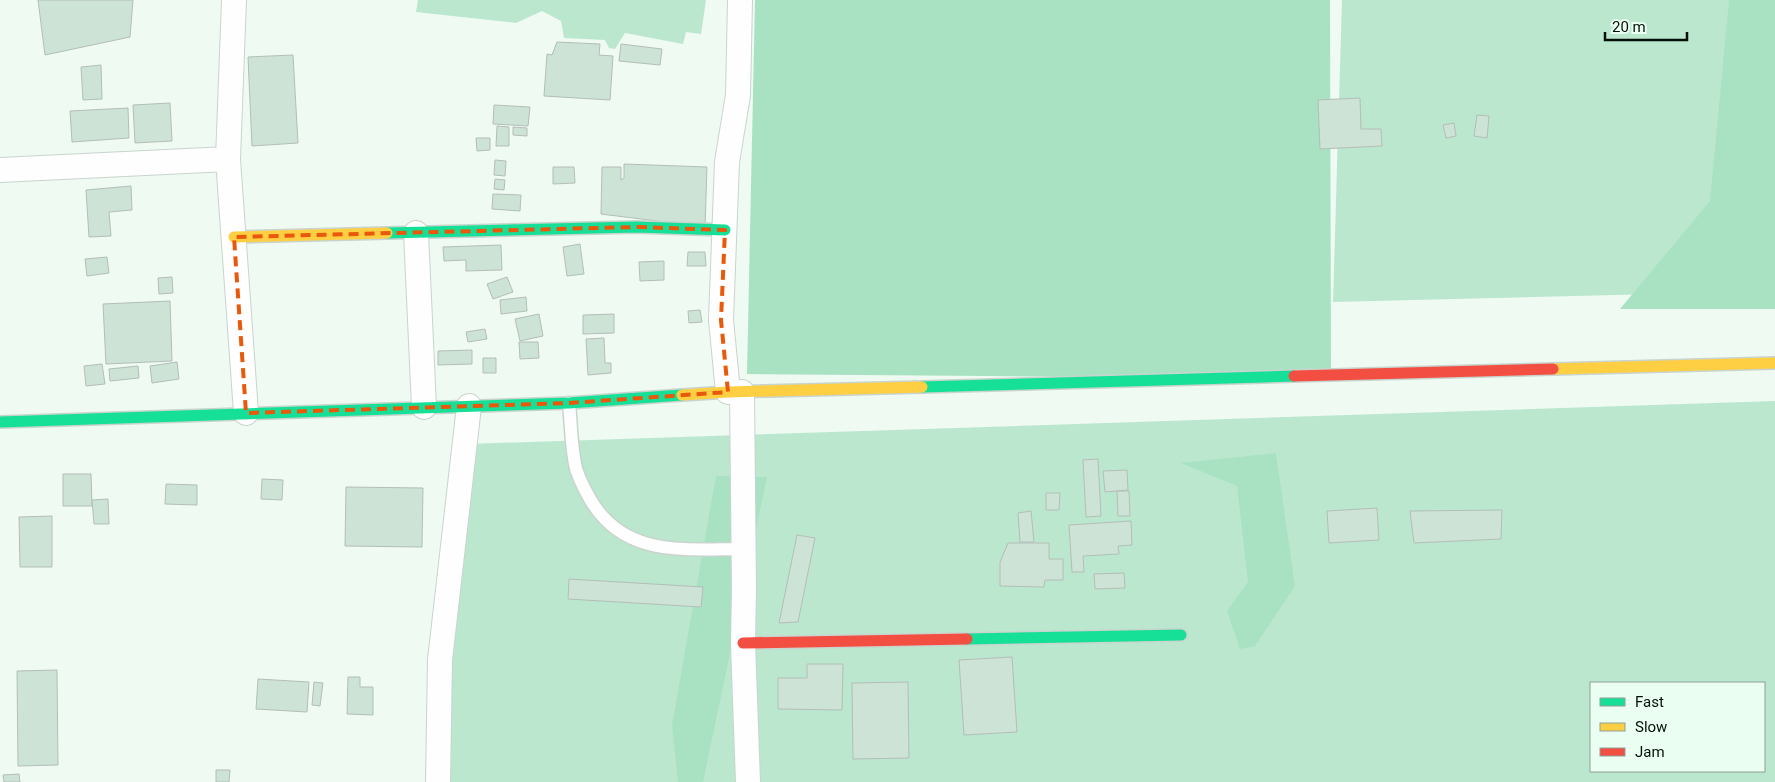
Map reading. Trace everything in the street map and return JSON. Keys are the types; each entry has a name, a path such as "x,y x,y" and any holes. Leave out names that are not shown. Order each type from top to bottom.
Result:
{"street":[{"path":"234,0 228,159 246,413"},
{"path":"740,0 738,95 728,162 720,320 735,392 744,549 743,643 748,782"},
{"path":"0,170 228,159"},
{"path":"234,237 637,227 725,230"},
{"path":"416,233 424,407"},
{"path":"0,422 569,403 735,392 1775,363"},
{"path":"438,782 440,660 469,406"},
{"path":"743,643 1181,635"}],"lane":[{"path":"569,403 575,465 582,484 598,512 608,523 638,542 665,548 744,549"}],"highlighted area":[{"path":"637,227 725,230 721,320 728,392 569,403 246,413 234,237"}],"green space":[{"path":"418,0 706,0 701,34 686,32 683,44 625,33 615,49 609,48 605,40 564,38 561,21 542,11 516,23 416,12"},
{"path":"755,0 1330,0 1331,379 747,374"},
{"path":"1342,0 1775,0 1775,291 1333,302"},
{"path":"1729,0 1775,0 1775,309 1620,309 1710,201"},
{"path":"1775,401 1775,782 441,782 468,444"},
{"path":"1276,453 1295,586 1255,646 1240,649 1227,611 1248,582 1237,486 1181,463"},
{"path":"716,476 767,477 703,782 678,782 672,725"}],"building":[{"path":"38,0 133,0 130,37 45,55"},
{"path":"557,42 600,44 599,55 613,56 610,100 544,96 547,54 552,55"},
{"path":"621,44 662,49 660,65 619,61"},
{"path":"293,55 298,143 252,146 248,57"},
{"path":"101,65 102,99 83,100 81,67"},
{"path":"1360,98 1361,129 1381,129 1382,146 1320,149 1318,100"},
{"path":"170,103 172,141 135,143 133,105"},
{"path":"494,105 530,107 528,126 493,124"},
{"path":"128,108 129,138 72,142 70,111"},
{"path":"1477,115 1489,116 1487,138 1474,136"},
{"path":"1454,123 1456,136 1446,138 1443,125"},
{"path":"497,126 509,127 509,146 496,146"},
{"path":"513,127 527,128 527,136 513,135"},
{"path":"476,138 490,138 490,150 477,151"},
{"path":"495,160 506,161 505,176 494,175"},
{"path":"624,164 707,167 705,227 601,214 602,167 621,167 621,180 624,178"},
{"path":"553,167 574,167 575,183 553,184"},
{"path":"495,179 505,180 504,190 494,189"},
{"path":"131,186 132,210 109,212 111,236 89,237 86,190"},
{"path":"493,194 521,195 520,211 492,209"},
{"path":"580,244 584,274 567,276 563,247"},
{"path":"501,245 502,270 466,271 466,260 444,261 443,247"},
{"path":"688,252 705,252 706,266 687,266"},
{"path":"107,257 109,273 87,276 85,259"},
{"path":"664,261 664,280 640,281 639,262"},
{"path":"172,277 173,293 159,294 158,278"},
{"path":"507,277 513,292 493,299 487,284"},
{"path":"526,297 527,311 501,314 500,300"},
{"path":"170,301 172,361 106,364 103,304"},
{"path":"700,310 702,322 689,323 688,311"},
{"path":"539,314 543,336 520,341 515,319"},
{"path":"614,314 614,333 583,334 583,315"},
{"path":"485,329 487,339 468,342 466,332"},
{"path":"604,338 605,363 611,363 611,373 588,375 586,339"},
{"path":"519,342 538,342 539,358 520,359"},
{"path":"472,350 472,364 438,365 438,351"},
{"path":"483,358 496,358 496,373 483,373"},
{"path":"177,362 179,379 152,383 150,366"},
{"path":"102,364 105,384 86,386 84,366"},
{"path":"138,366 139,378 110,381 109,369"},
{"path":"1098,459 1101,516 1086,517 1083,460"},
{"path":"1127,470 1128,490 1105,492 1103,471"},
{"path":"63,474 91,474 92,506 63,506"},
{"path":"262,479 283,480 282,500 261,499"},
{"path":"166,484 197,485 197,505 165,504"},
{"path":"346,487 423,488 422,547 345,546"},
{"path":"1117,491 1129,491 1130,516 1118,516"},
{"path":"1046,493 1060,493 1059,510 1046,510"},
{"path":"108,499 109,524 94,524 92,500"},
{"path":"1377,508 1379,540 1329,543 1327,511"},
{"path":"1502,510 1501,539 1414,543 1410,511"},
{"path":"1031,511 1034,542 1020,542 1018,513"},
{"path":"52,516 52,567 20,567 19,517"},
{"path":"1131,521 1132,545 1118,546 1119,554 1083,556 1084,572 1072,572 1069,525"},
{"path":"797,535 815,538 798,622 779,623"},
{"path":"1008,543 1049,543 1049,559 1063,559 1063,580 1045,580 1044,587 1000,586 1000,562"},
{"path":"1124,573 1125,588 1095,589 1094,574"},
{"path":"569,579 703,587 701,607 568,599"},
{"path":"1012,657 1017,732 964,735 959,660"},
{"path":"807,664 843,664 842,710 778,709 778,678 807,678"},
{"path":"57,670 58,765 18,766 17,671"},
{"path":"348,677 360,677 360,687 373,687 373,715 347,714"},
{"path":"258,679 309,682 307,712 256,709"},
{"path":"314,682 323,683 320,706 312,705"},
{"path":"908,682 909,758 853,759 852,683"},
{"path":"216,770 230,770 229,782 216,782"},
{"path":"19,774 20,782 4,782 3,775"}],"traffic: fast":[{"path":"387,233 637,227 725,230"},
{"path":"922,387 1294,376"},
{"path":"0,422 569,403 682,395"},
{"path":"967,639 1181,635"}],"traffic: slow":[{"path":"234,237 387,233"},
{"path":"1553,369 1775,363"},
{"path":"682,395 922,387"}],"traffic: jam":[{"path":"1294,376 1553,369"},
{"path":"743,643 967,639"}]}
